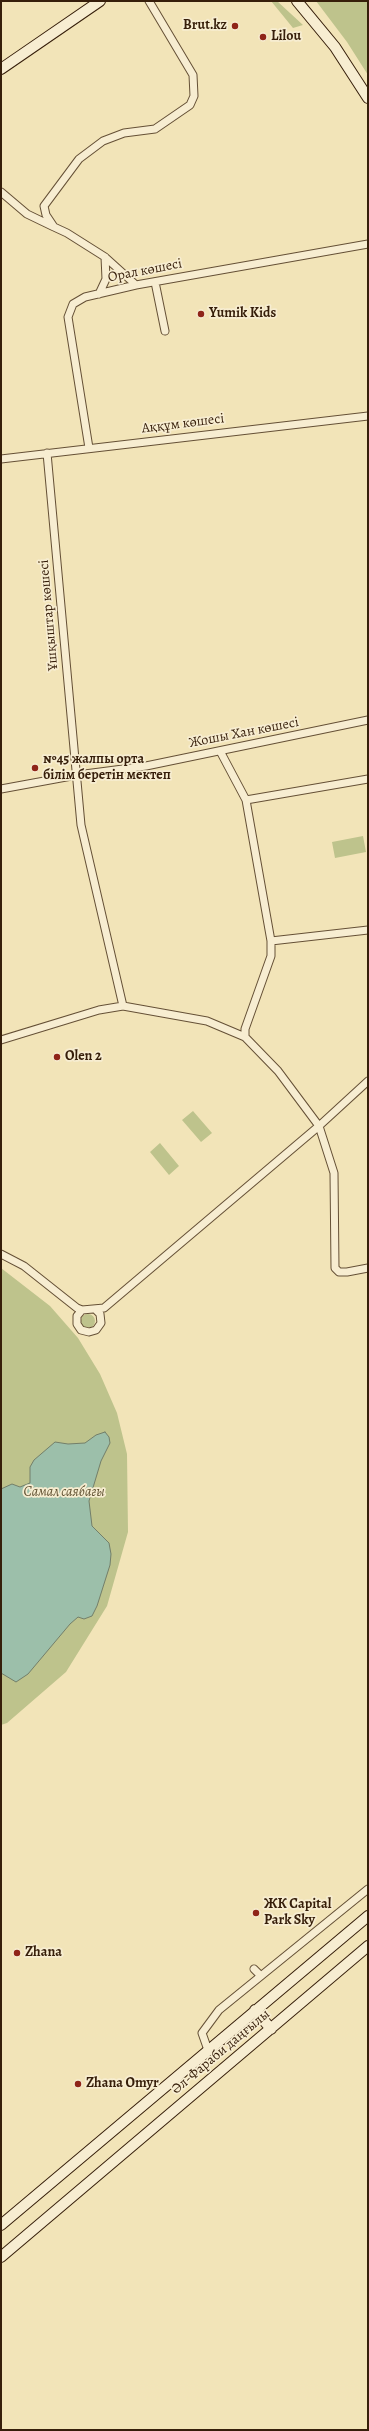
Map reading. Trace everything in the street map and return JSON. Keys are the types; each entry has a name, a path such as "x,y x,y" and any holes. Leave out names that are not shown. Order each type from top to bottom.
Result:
{"main road":[{"path":"1,69 100,1"},
{"path":"297,1 335,47 368,98"},
{"name":"Әл-Фараби даңғылы","path":"1,2225 368,1916"},
{"name":"Әл-Фараби даңғылы","path":"1,2257 368,1946"},
{"path":"255,2010 271,2029"}],"street":[{"path":"54,227 46,215 44,206 79,159 102,141 124,133 155,129 190,105 194,96 193,75 149,1"},
{"path":"1,192 27,214 67,233 105,258 136,285"},
{"name":"Орал көшесі","path":"89,448 68,317 73,304 85,297 136,285 368,244"},
{"path":"99,294 106,279 105,258"},
{"path":"155,282 165,330"},
{"name":"Аққұм көшесі","path":"1,459 368,416"},
{"name":"Ұшқыштар көшесі","path":"47,453 81,825 123,1006"},
{"name":"Жошы Хан көшесі","path":"1,789 77,775 146,766 368,720"},
{"path":"220,751 246,800 272,941 271,956 245,1029 245,1037"},
{"path":"246,800 368,779"},
{"path":"272,941 368,930"},
{"path":"1,1040 99,1010 123,1006 207,1021 245,1037 278,1071 319,1126 334,1173 335,1268 339,1272 368,1268"},
{"path":"1,1254 24,1266 82,1310 96,1310 108,1306 319,1126 368,1081"},
{"path":"82,1310 77,1316 77,1324 82,1330 89,1332 96,1330 101,1323 100,1314 96,1310"},
{"path":"208,2050 202,2033 209,2021 260,1975 368,1889"},
{"path":"254,1969 260,1975"}],"green space":[{"path":"271,1 277,1 303,25 293,28"},
{"path":"316,1 368,1 368,75 347,42"},
{"path":"363,836 366,852 335,858 332,842"},
{"path":"193,1111 212,1133 201,1142 182,1120"},
{"path":"160,1143 179,1166 169,1175 150,1152"},
{"name":"Самал саябағы","path":"1,1268 50,1306 78,1338 100,1374 117,1413 127,1454 128,1532 107,1606 66,1672 7,1723 1,1725"},
{"path":"88,1314 93,1316 95,1321 93,1326 88,1328 83,1326 81,1321 83,1316"}],"shaded area":[{"path":"105,1432 109,1437 110,1443 101,1461 89,1501 92,1526 109,1543 111,1554 110,1565 97,1606 92,1616 84,1619 78,1617 70,1624 28,1674 16,1682 1,1673 1,1489 12,1484 20,1487 30,1483 30,1467 34,1460 55,1442 68,1444 85,1443 96,1435"}],"place":[{"name":"Brut.kz","path":"235,26"},
{"name":"Lilou","path":"263,37"},
{"name":"Yumik Kids","path":"201,314"},
{"name":"№45 жалпы орта білім беретін мектеп","path":"35,768"},
{"name":"Olen 2","path":"57,1057"},
{"name":"ЖК Capital Park Sky","path":"256,1913"},
{"name":"Zhana","path":"17,1953"},
{"name":"Zhana Omyr","path":"78,2084"}]}
